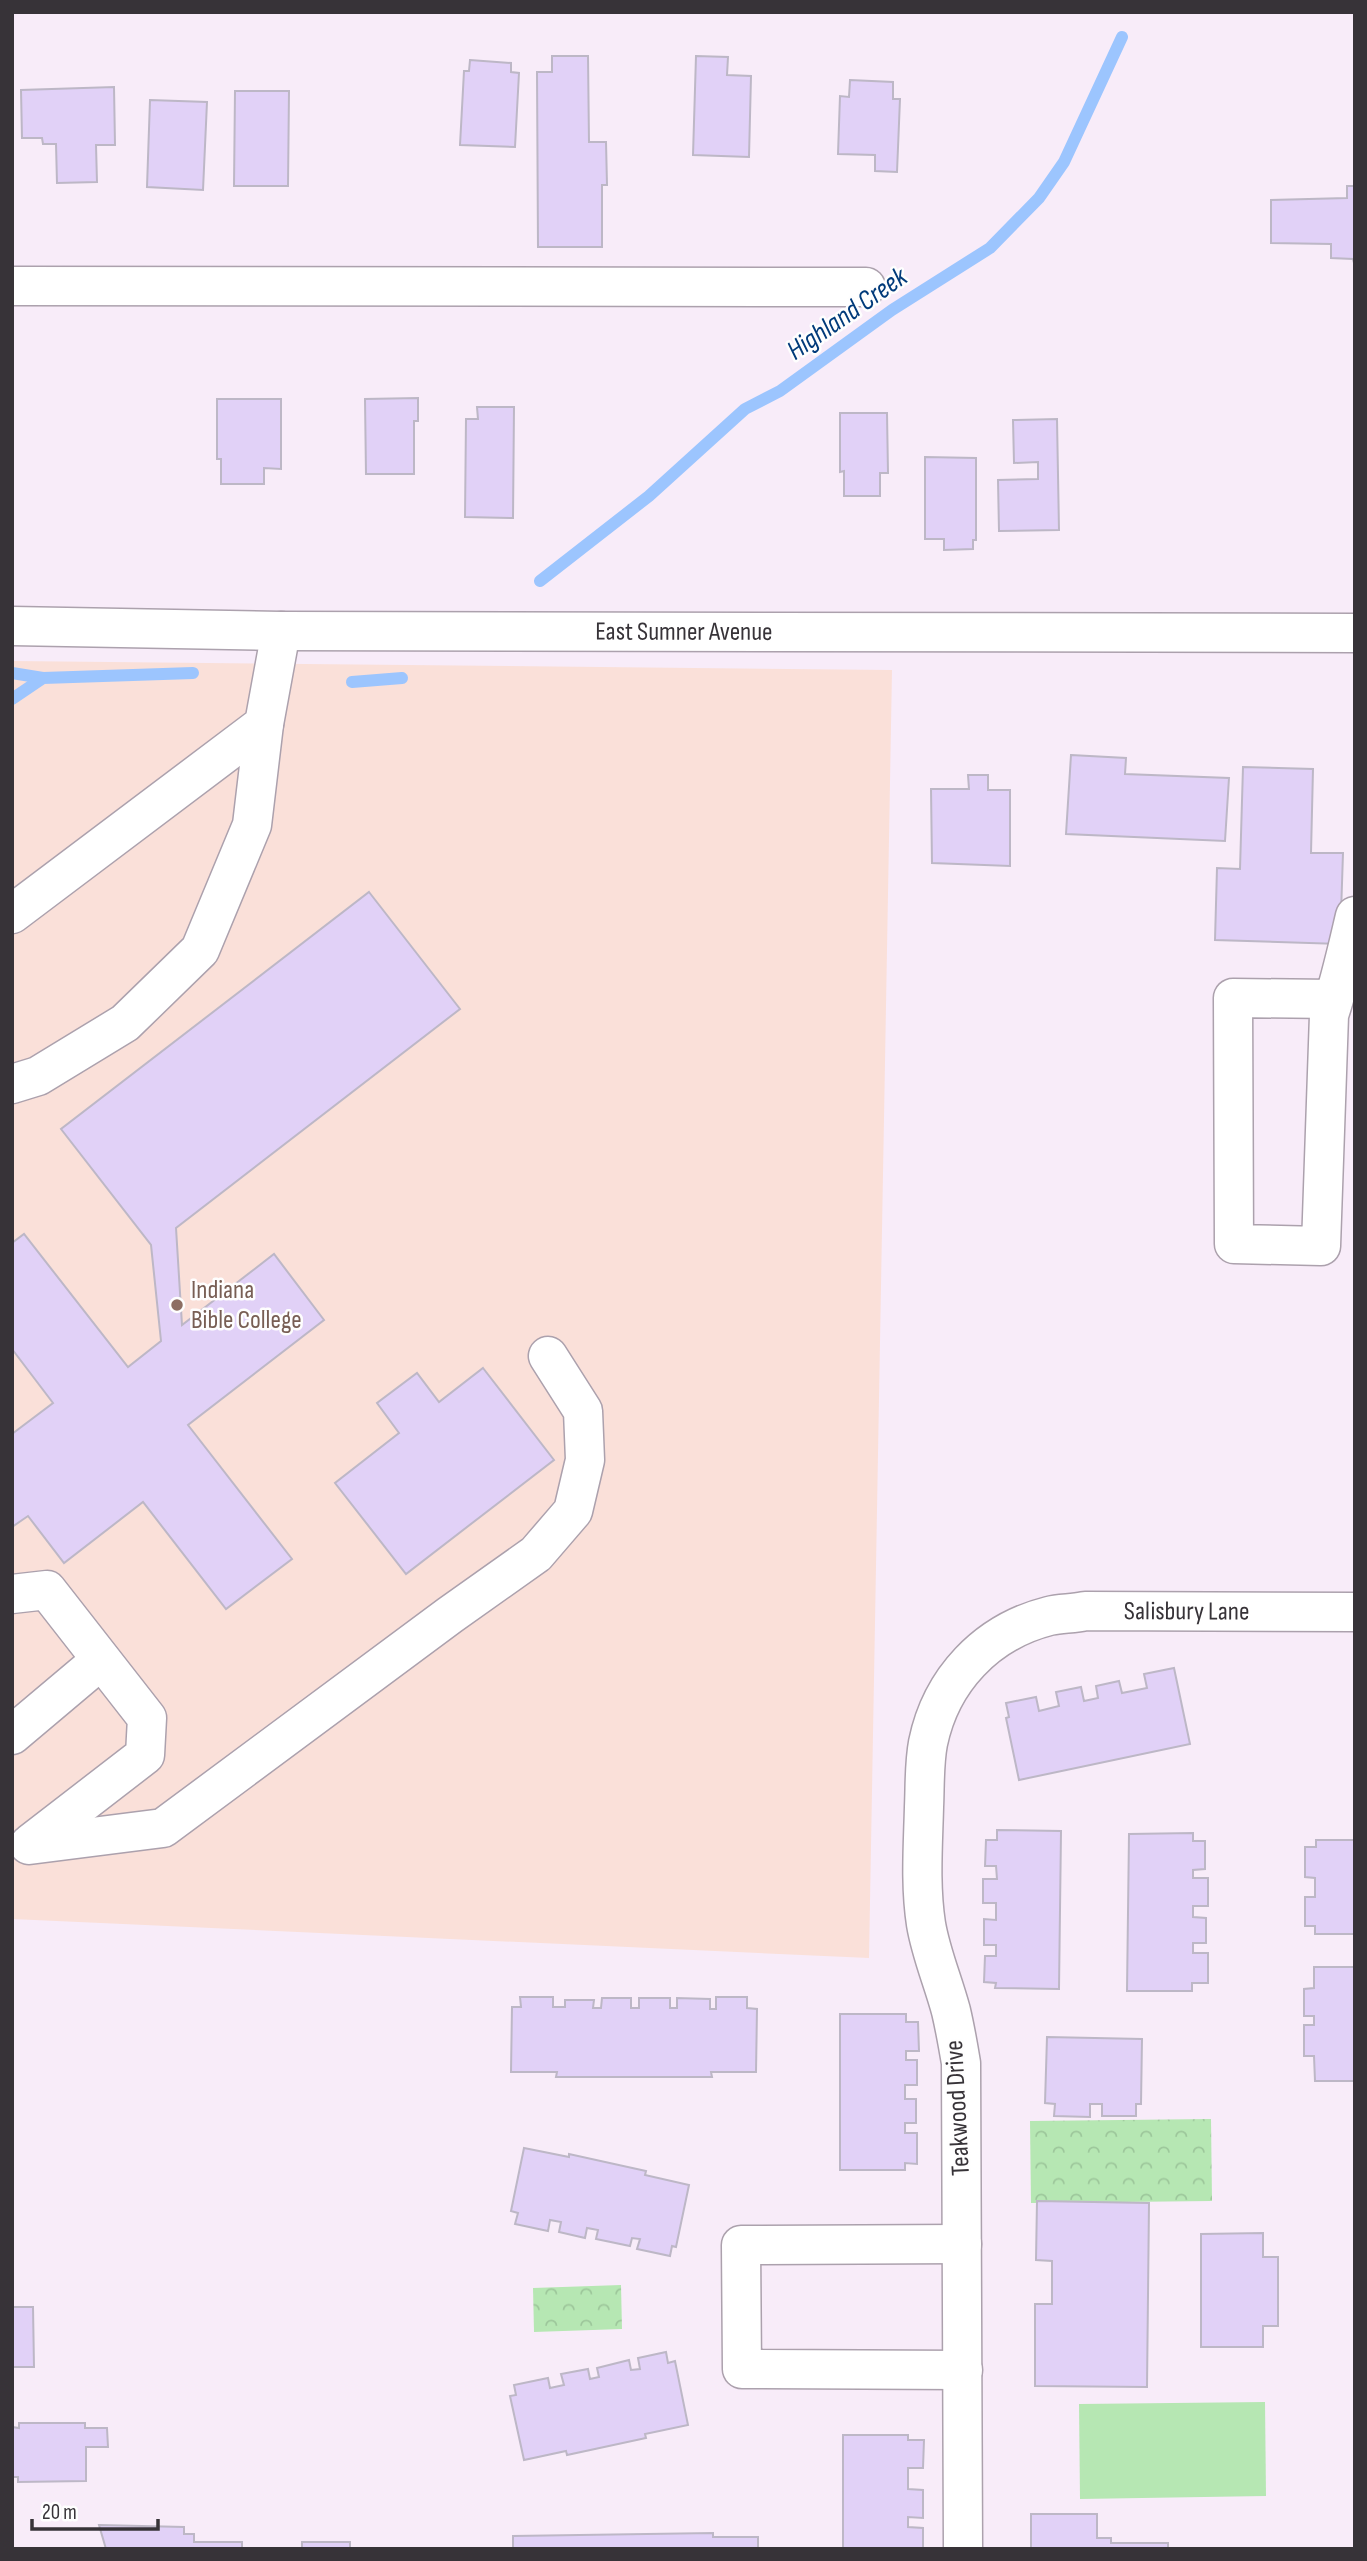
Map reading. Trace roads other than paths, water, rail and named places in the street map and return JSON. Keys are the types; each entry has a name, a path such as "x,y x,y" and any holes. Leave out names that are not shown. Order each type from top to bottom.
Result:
{"street":[{"path":"12,286 866,288"},
{"name":"East Sumner Avenue","path":"12,626 281,631 1355,634"},
{"path":"12,1084 38,1076 125,1023 200,950 252,825 264,724 281,631"},
{"path":"12,914 264,724"},
{"path":"1334,999 1233,998 1234,1244 1321,1246 1329,1015 1341,979 1355,916"},
{"path":"21,1850 163,1828 536,1554 573,1511 585,1460 583,1411 548,1356"},
{"path":"12,1594 47,1590 147,1718 145,1755 54,1828 21,1850"},
{"name":"Salisbury Lane","path":"1019,1626 1058,1614 1085,1611 1355,1612"},
{"name":"Teakwood Drive","path":"963,2549 961,2063 950,2008 934,1961 926,1923 923,1882 926,1756 937,1712 958,1674 985,1647 1019,1626"},
{"path":"12,1735 101,1660"},
{"path":"962,2244 741,2245 742,2369 963,2370"}],"waterway":[{"name":"Highland Creek","path":"540,581 649,496 745,409 780,391 892,310 990,248 1039,198 1064,162 1122,37"},
{"path":"12,673 43,678"},
{"name":"Highland Creek","path":"12,699 43,678 193,673"},
{"name":"Highland Creek","path":"352,682 402,678"}],"place":[{"name":"Indiana Bible College","path":"177,1305"}]}
